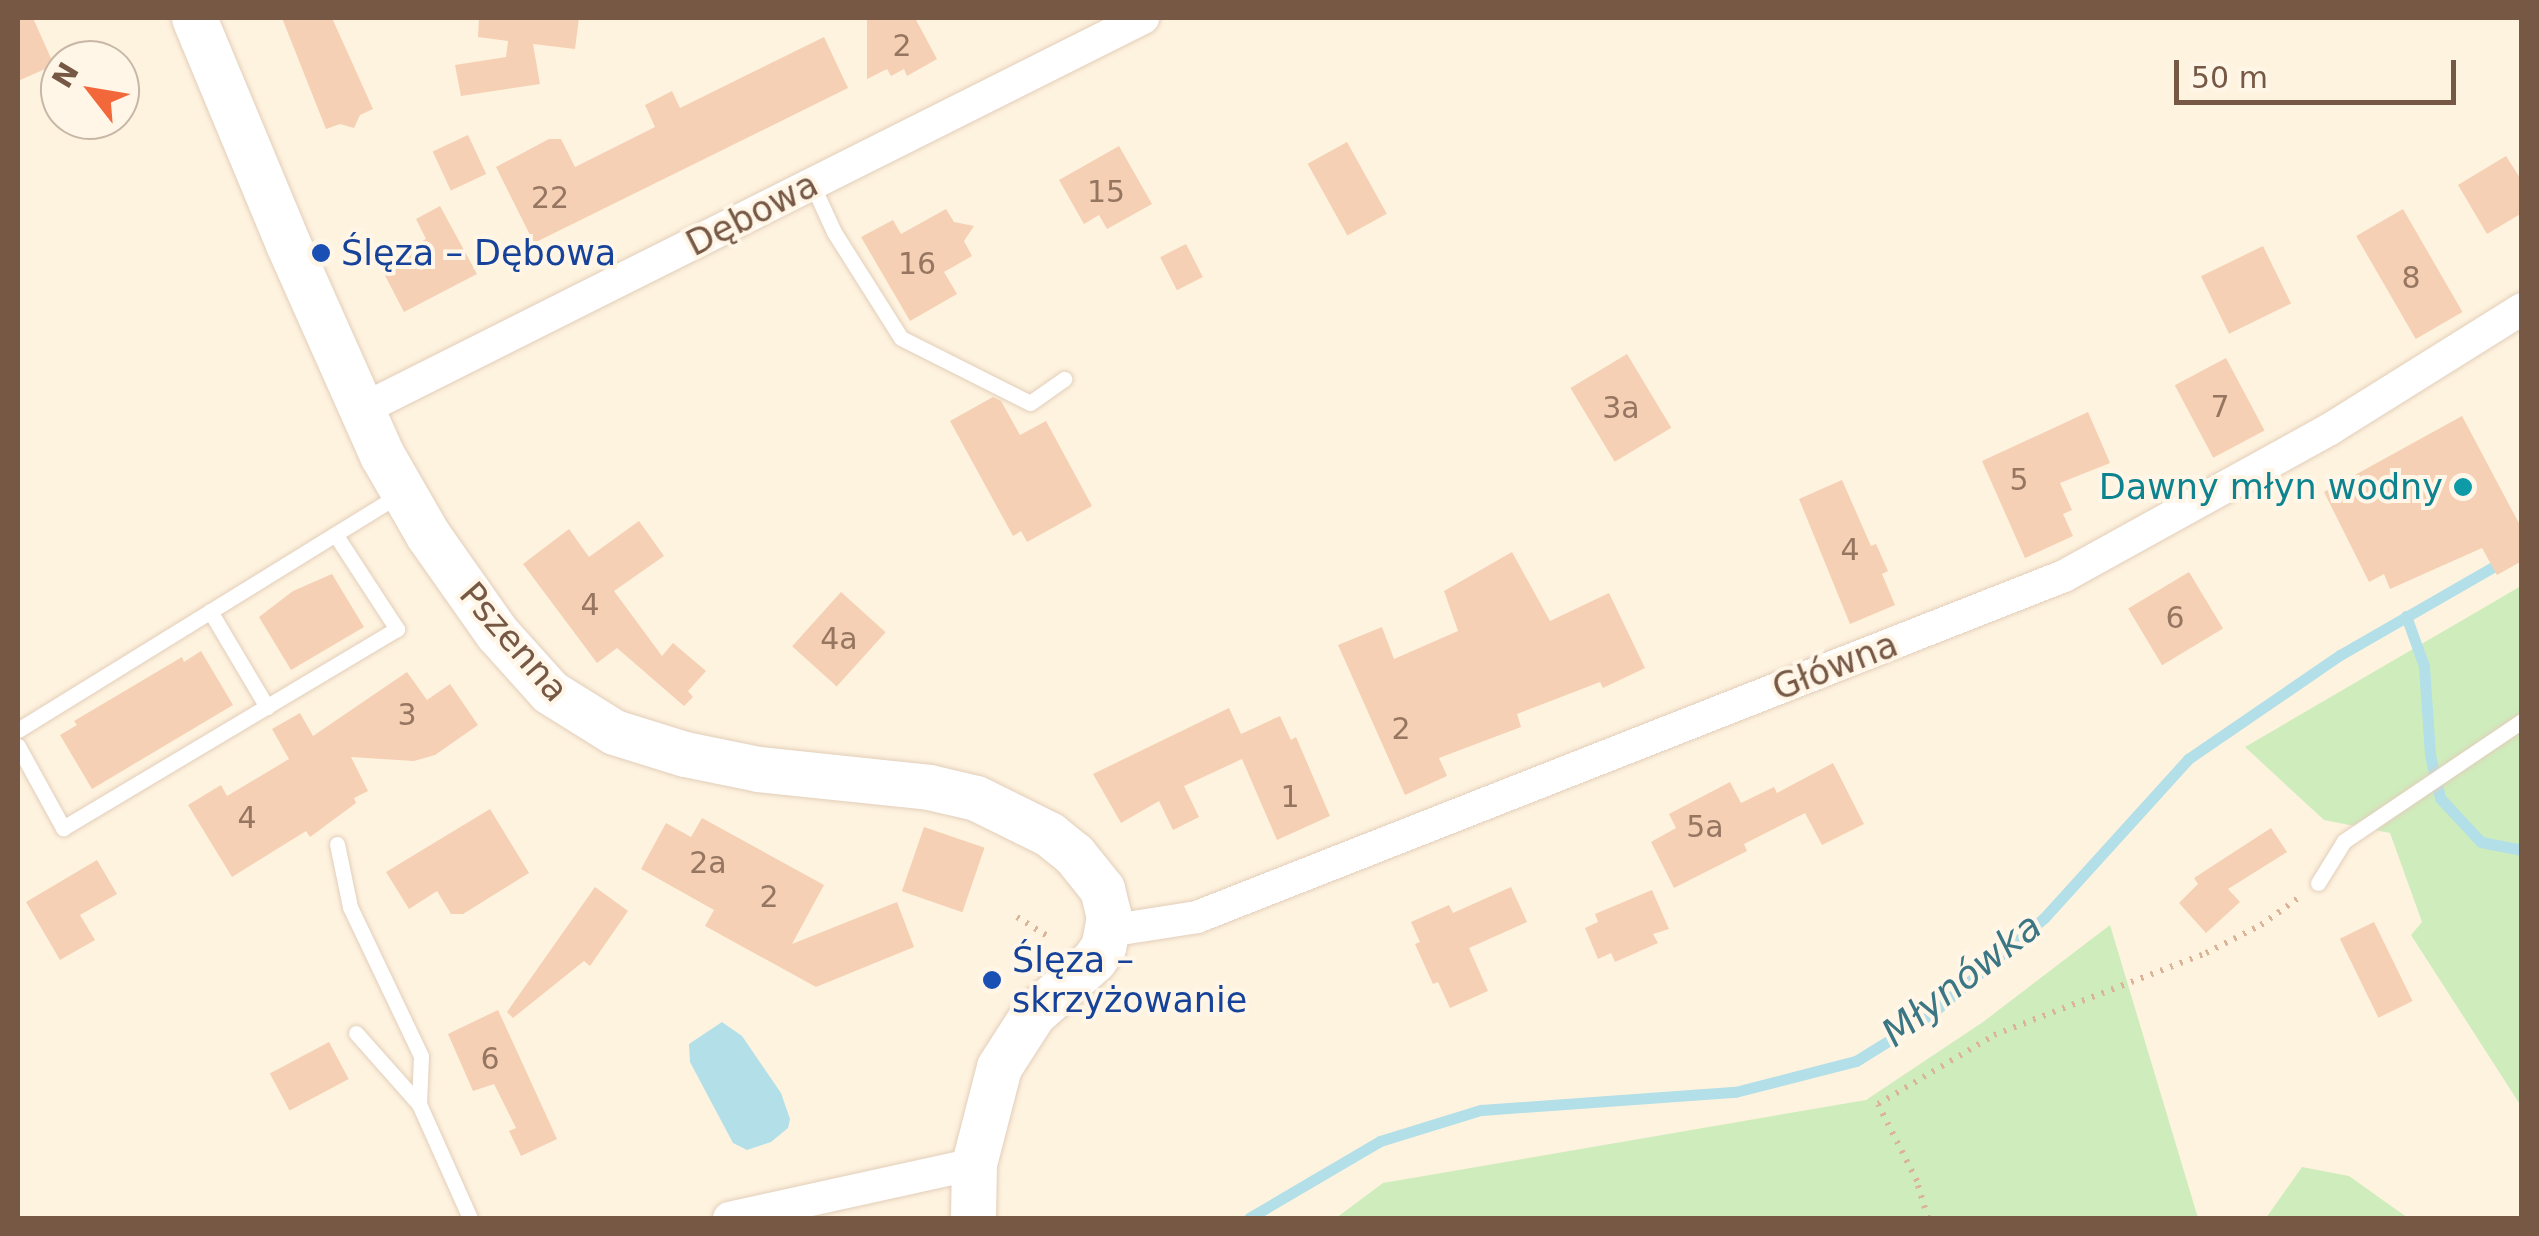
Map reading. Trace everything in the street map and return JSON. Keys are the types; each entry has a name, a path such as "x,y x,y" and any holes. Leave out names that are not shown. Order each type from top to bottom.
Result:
{"street":[{"name":"Pszenna","path":"194,18 361,410 403,492 497,633 550,692 590,721 645,744 758,769 929,787 976,798 1029,822 1074,854 1102,889 1108,931"},
{"name":"Dębowa","path":"361,410 1143,18"},
{"name":"Główna","path":"1108,931 1146,929 1197,917 2064,576 2330,429 2522,309"},
{"path":"973,1218 974,1164 988,1097 1012,1042 1034,1014 1094,960 1108,931"},
{"path":"729,1218 974,1164"}],"lane":[{"path":"812,184 834,232 900,338 1030,404 1064,379"},
{"path":"18,730 403,492"},
{"path":"18,746 63,828 397,628 335,534"},
{"path":"210,612 267,707"},
{"path":"2318,883 2344,841 2522,721"},
{"path":"336,844 350,907 421,1056 419,1104"},
{"path":"356,1033 419,1104 470,1218"}],"path":[{"path":"1928,1218 1918,1181 1878,1104 1994,1034 2220,946 2261,926 2318,883"},
{"path":"1017,917 1049,937"}],"green space":[{"path":"2521,586 2521,1106 2411,935 2422,922 2390,833 2324,820 2245,747"},
{"path":"2110,925 2198,1218 1336,1218 1383,1183 1866,1100 1983,1022"},
{"path":"2302,1167 2349,1176 2408,1218 2266,1218"}],"water":[{"path":"722,1022 742,1036 781,1093 790,1119 788,1128 771,1142 747,1150 733,1143 690,1062 689,1044"}],"building":[{"path":"18,18 33,18 43,40 40,71 18,81"},
{"path":"282,18 332,18 373,109 360,115 354,128 340,124 326,129"},
{"path":"479,18 579,18 575,49 533,44 540,84 461,96 455,65 506,57 508,41 478,37"},
{"path":"915,18 937,59 907,76 904,69 891,76 887,69 867,79 867,19"},
{"path":"824,37 848,88 534,243 496,167 549,139 561,139 575,167 655,127 645,105 672,91 680,108"},
{"path":"468,135 486,174 451,190 433,151"},
{"path":"1347,142 1387,214 1347,236 1308,164"},
{"path":"1119,146 1152,204 1107,229 1099,215 1084,224 1059,180"},
{"path":"2506,156 2522,181 2522,213 2487,234 2458,185"},
{"path":"440,206 477,274 404,312 379,264 426,239 416,219"},
{"path":"946,209 954,222 974,226 964,241 972,256 944,272 957,294 910,321 861,237 893,220 901,234"},
{"path":"2403,209 2462,312 2416,339 2356,236"},
{"path":"1186,244 1203,277 1177,290 1160,257"},
{"path":"2263,246 2291,304 2229,334 2201,276"},
{"path":"1627,354 1671,428 1615,462 1570,388"},
{"path":"2226,358 2264,430 2213,458 2175,385"},
{"path":"993,397 1001,401 1020,435 1046,421 1092,506 1027,542 1021,531 1013,536 950,421"},
{"path":"2088,412 2110,463 2060,483 2072,510 2063,514 2073,536 2025,558 1982,461"},
{"path":"2462,416 2522,529 2522,561 2497,575 2482,548 2390,589 2384,574 2369,582 2324,492"},
{"path":"1842,480 1871,546 1876,544 1888,571 1882,574 1895,605 1850,624 1799,499"},
{"path":"639,521 664,556 614,591 662,656 673,643 706,671 688,691 693,697 684,706 617,648 597,663 523,564 569,529 589,557"},
{"path":"1512,552 1550,621 1609,593 1645,668 1603,688 1600,682 1517,714 1521,727 1439,758 1447,776 1405,795 1338,645 1382,627 1394,659 1458,631 1444,591"},
{"path":"2189,572 2223,629 2162,665 2128,609"},
{"path":"332,574 364,627 291,670 259,617 293,591"},
{"path":"841,592 886,632 837,686 792,646"},
{"path":"201,651 233,705 92,789 60,735 77,725 74,721 182,657 184,662"},
{"path":"407,672 427,700 450,684 478,725 435,755 414,761 351,757 368,791 354,798 356,803 310,837 306,831 232,877 188,805 221,785 227,796 289,759 272,729 300,713 313,736"},
{"path":"1229,708 1241,734 1280,716 1291,740 1296,737 1330,816 1277,840 1242,759 1184,786 1199,817 1173,830 1159,801 1121,823 1093,774"},
{"path":"1833,763 1864,824 1822,845 1805,813 1744,844 1747,851 1674,888 1651,842 1676,828 1669,814 1730,782 1741,803 1774,787 1777,793"},
{"path":"490,809 529,873 463,914 451,914 437,891 409,909 386,872"},
{"path":"702,818 824,885 792,944 897,902 914,947 816,987 705,926 714,910 641,869 666,823 691,837"},
{"path":"924,827 985,848 962,912 902,891"},
{"path":"2271,828 2287,852 2228,889 2240,902 2206,933 2179,903 2198,884 2194,878"},
{"path":"97,860 117,894 80,915 95,940 60,960 26,902"},
{"path":"595,887 628,911 590,966 584,961 513,1018 507,1012"},
{"path":"1511,887 1527,922 1469,948 1488,991 1450,1008 1438,982 1433,984 1415,944 1420,942 1411,922 1449,905 1453,913"},
{"path":"1652,890 1669,929 1653,934 1658,943 1615,962 1611,953 1598,959 1585,928 1598,922 1595,914"},
{"path":"2374,922 2413,1001 2378,1018 2340,939"},
{"path":"498,1010 557,1139 521,1156 509,1131 516,1128 494,1084 473,1091 448,1034"},
{"path":"329,1042 349,1079 290,1111 270,1073"}],"waterway":[{"name":"Młynówka","path":"1249,1218 1380,1141 1481,1110 1735,1092 1856,1061 1930,1015 2044,918 2188,759 2340,655 2505,560"},
{"path":"2406,616 2424,666 2430,755 2440,798 2481,842 2522,850"}],"place":[{"name":"Ślęza – Dębowa","path":"321,253"},
{"name":"Dawny młyn wodny","path":"2463,487"},
{"name":"Ślęza – skrzyżowanie","path":"992,980"}]}
